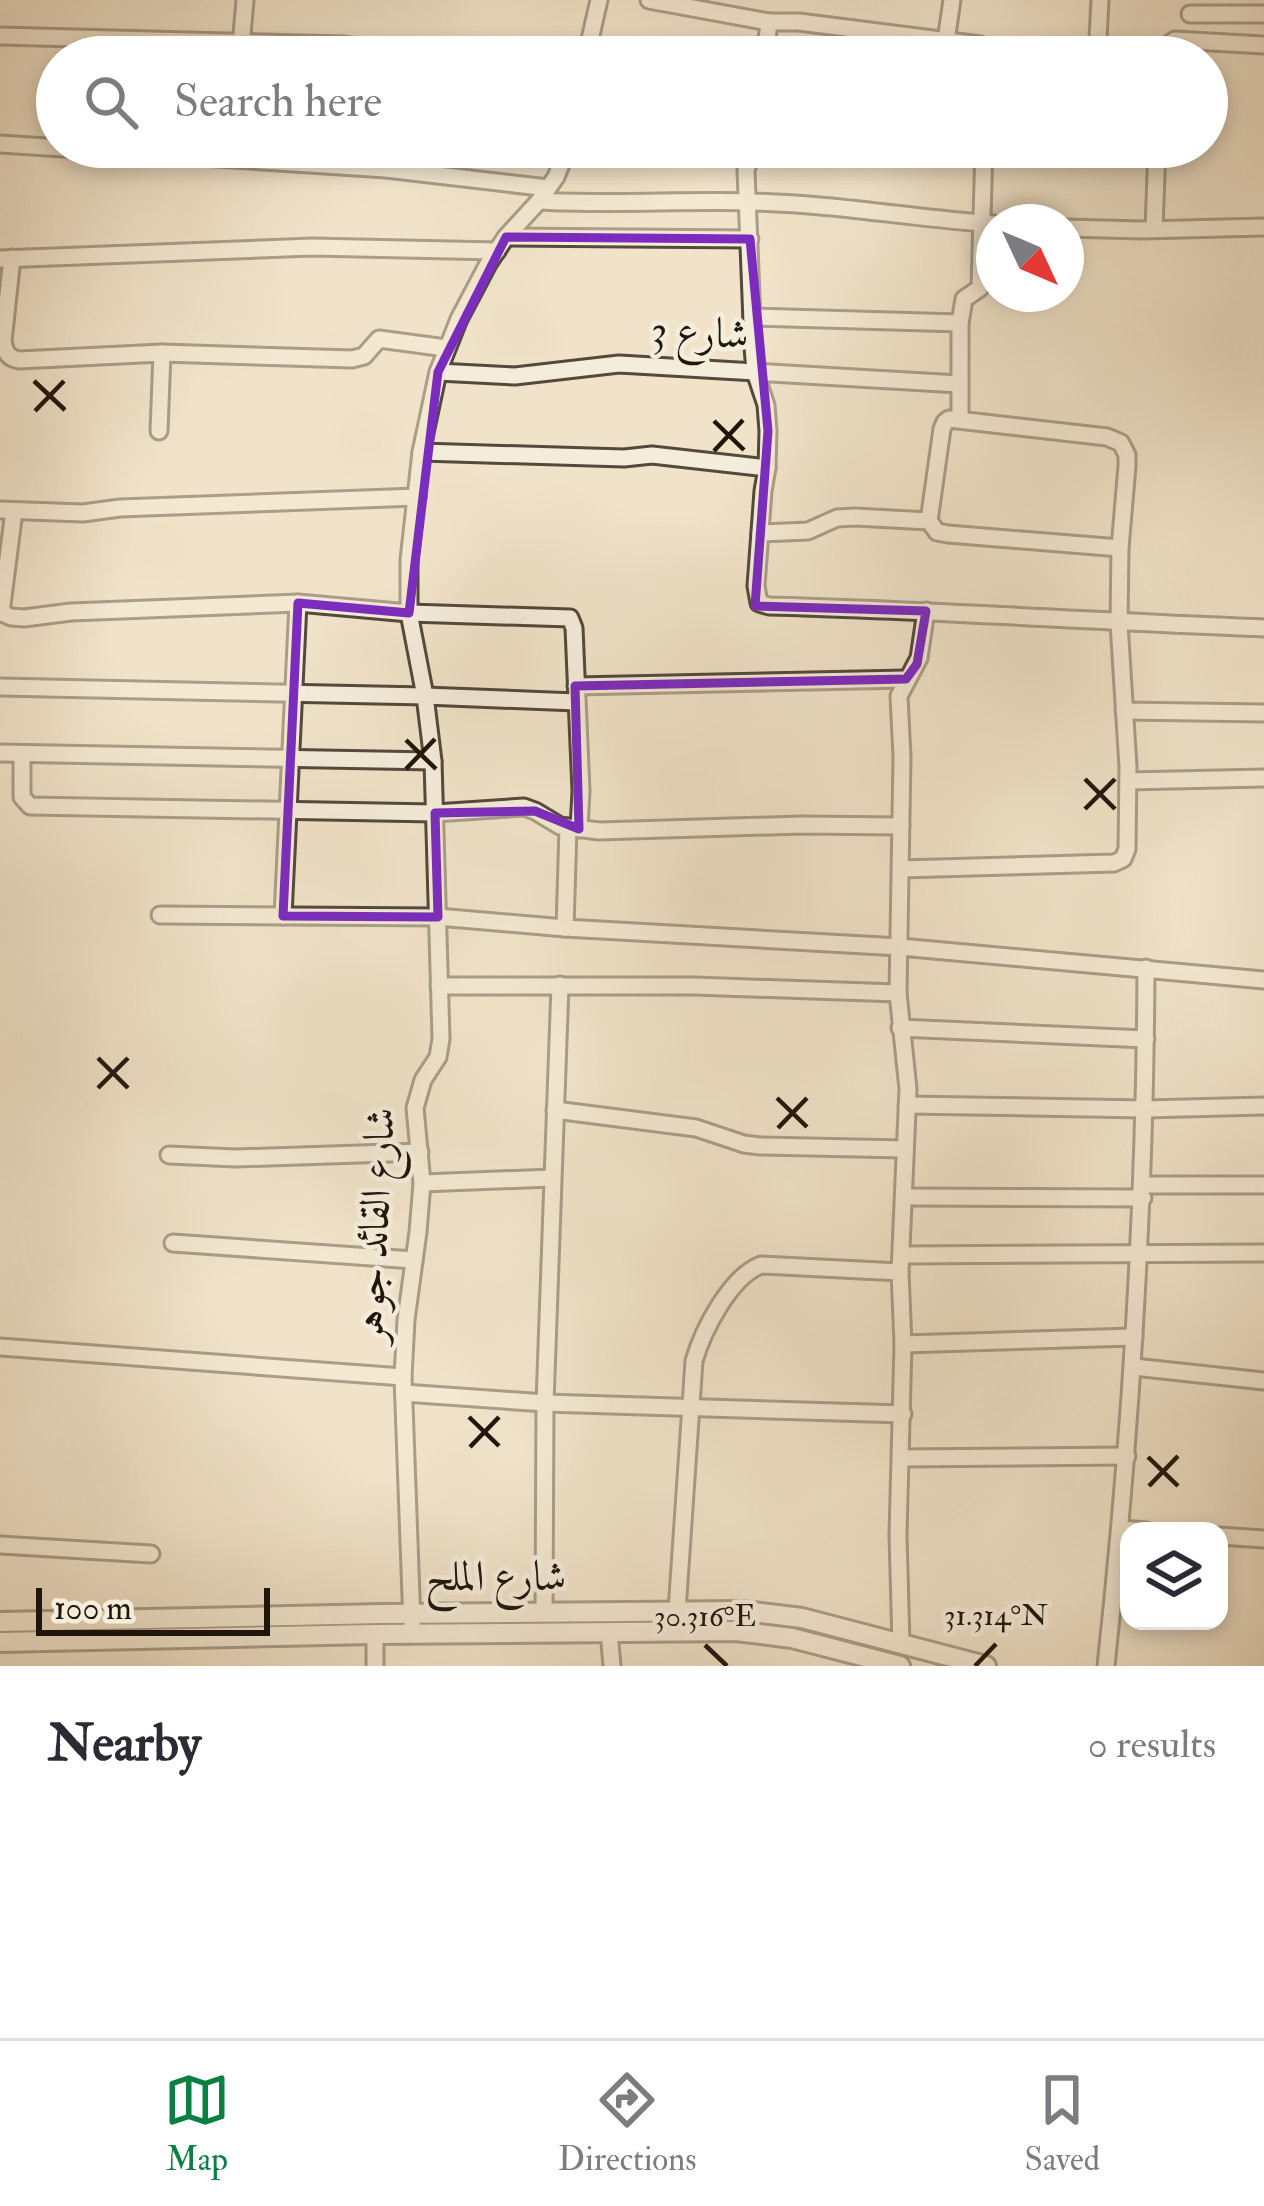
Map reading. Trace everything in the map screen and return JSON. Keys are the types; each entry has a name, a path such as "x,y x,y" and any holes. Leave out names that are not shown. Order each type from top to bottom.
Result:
{"street":[{"path":"242,36 245,0"},
{"path":"591,36 599,0"},
{"path":"649,0 731,7 769,22 907,36"},
{"path":"947,36 952,0"},
{"path":"1098,36 1100,0"},
{"path":"1190,14 1264,14"},
{"path":"767,36 769,22"},
{"path":"0,36 36,38"},
{"path":"1228,43 1264,45"},
{"path":"0,143 36,145"},
{"path":"376,168 600,203 748,202 976,222"},
{"name":"شارع القائد جوهر","path":"411,1635 404,1385 406,1320 422,1183 415,1108 440,1048 433,760 409,614 410,560 422,452 446,348 472,291 501,244 561,168"},
{"path":"747,168 755,372 766,405 767,468 756,595 763,606 1264,628"},
{"path":"985,168 987,204"},
{"path":"1154,230 1156,168"},
{"path":"1084,228 1264,226"},
{"path":"446,348 380,339 364,356 352,359 162,353 19,360 4,351 6,258 750,239"},
{"path":"961,419 960,323 964,299 976,290"},
{"path":"752,317 960,323"},
{"path":"159,430 162,353"},
{"name":"شارع 3","path":"438,372 514,376 619,364 959,384"},
{"path":"901,869 1120,861 1127,852 1119,623 1125,448 1117,439 961,419 949,419 943,425 929,521 934,529 1120,548"},
{"path":"422,452 652,455 767,468"},
{"path":"417,497 82,513 7,510 0,612 24,618 298,603 409,614 570,618 581,791 573,828 565,928"},
{"path":"760,533 808,531 837,518 929,521"},
{"path":"283,916 298,603"},
{"path":"901,1644 901,1263 907,1105 898,993 899,703 919,658 926,611"},
{"path":"0,687 425,696 906,679"},
{"path":"1124,712 1264,713"},
{"path":"0,753 433,760"},
{"path":"22,754 22,797 30,806 435,813 524,807 573,828 599,831 901,826"},
{"path":"1128,781 1264,778"},
{"path":"160,915 438,917 900,947 1264,980"},
{"path":"1122,1522 1143,1191 1146,968"},
{"path":"544,1613 545,1403 560,985"},
{"path":"439,986 898,993"},
{"path":"900,1028 1146,1040"},
{"path":"907,1105 1264,1106"},
{"path":"555,1110 696,1128 760,1146 904,1149"},
{"path":"169,1155 236,1158 420,1152"},
{"path":"422,1183 553,1178"},
{"path":"904,1197 1264,1185"},
{"path":"173,1243 414,1260"},
{"path":"677,1611 694,1361 706,1326 753,1268 1264,1252"},
{"path":"903,1343 1134,1337"},
{"path":"0,1348 404,1385 545,1403 903,1414"},
{"path":"1134,1367 1264,1382"},
{"path":"902,1458 1127,1456"},
{"path":"1228,1537 1264,1539"},
{"path":"1106,1666 1120,1538"},
{"path":"0,1544 151,1554"},
{"name":"شارع الملح","path":"0,1622 775,1613 986,1666"},
{"path":"609,1632 612,1666"},
{"name":"شارع الملح","path":"0,1642 766,1633 901,1666"},
{"path":"375,1634 375,1666"}],"highlighted area":[{"path":"506,237 750,239 768,431 755,606 926,611 917,664 906,679 575,686 579,829 535,811 435,813 438,917 283,916 298,603 409,613 438,372"}]}
